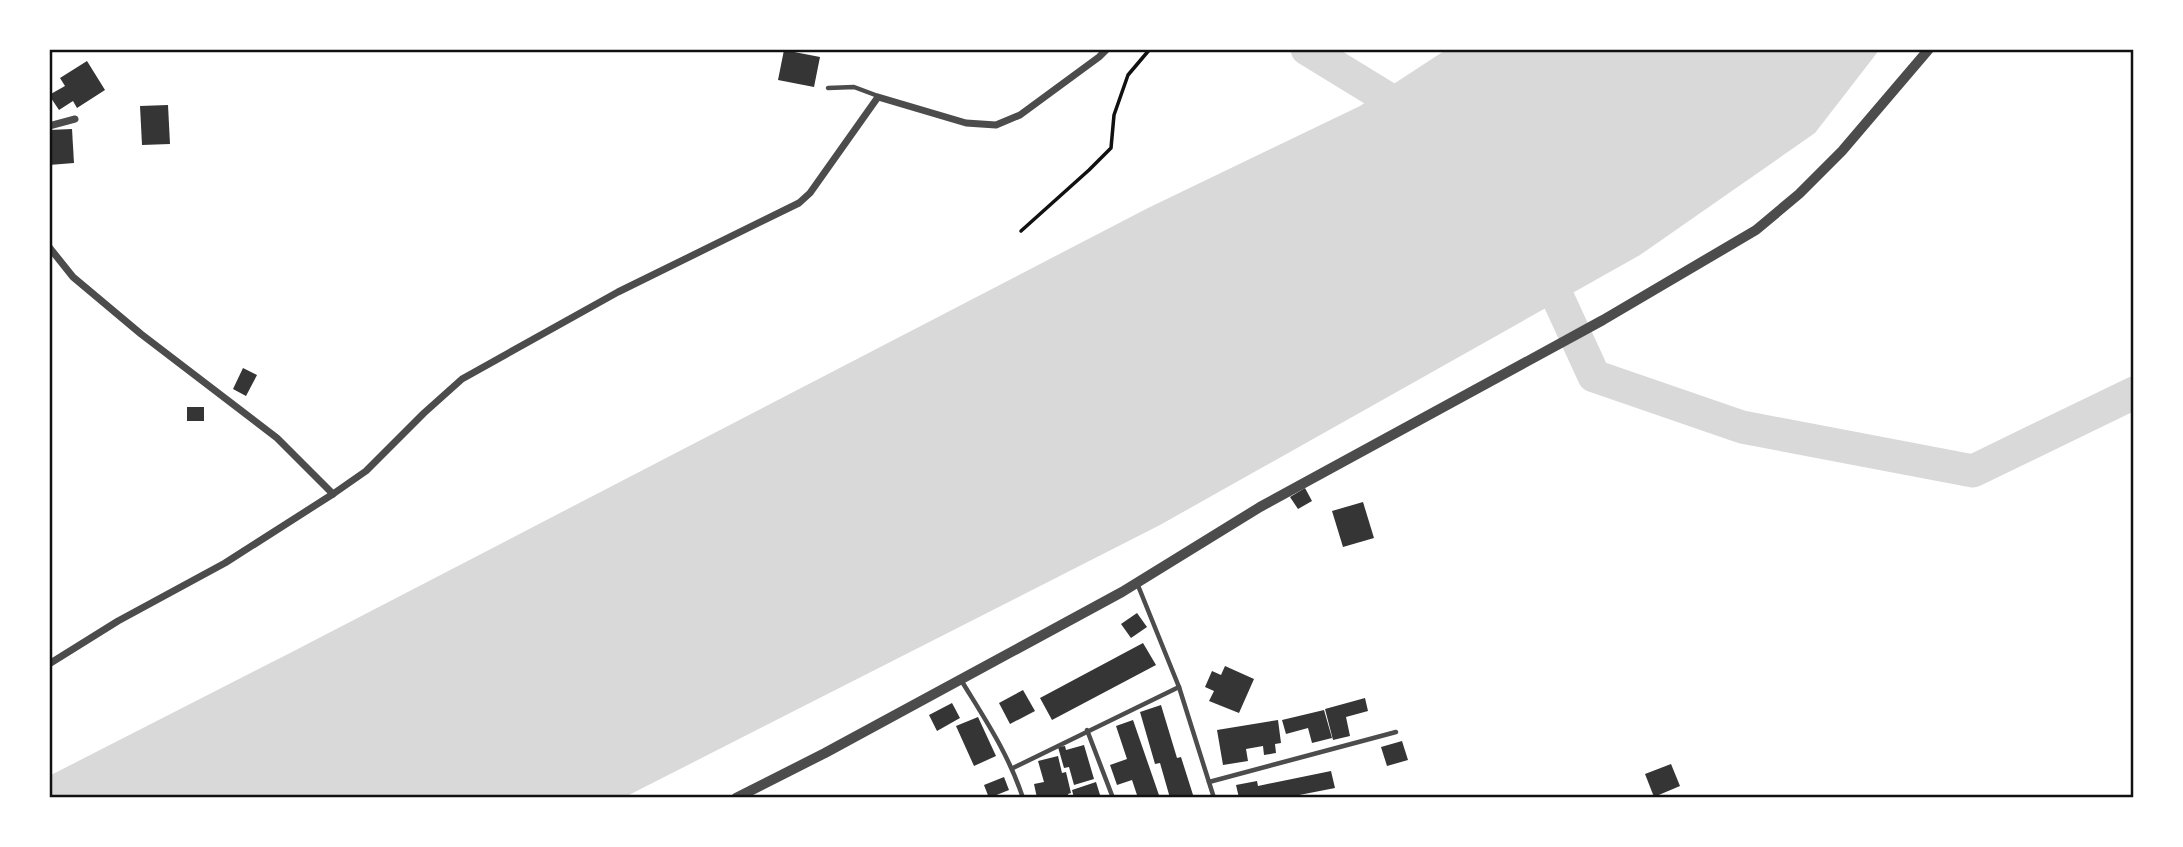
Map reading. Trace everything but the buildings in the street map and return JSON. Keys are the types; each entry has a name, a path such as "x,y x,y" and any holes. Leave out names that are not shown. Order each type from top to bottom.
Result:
{"street":[{"path":"49,664 118,621 225,563 333,494 366,471 424,413 463,379 618,292 799,203 810,193 878,97 966,123 996,125 1020,116 1107,49"},
{"path":"736,798 825,753 1137,582 1261,507 1603,320 1756,230 1799,194 1842,151 1929,49"},
{"path":"49,126 75,119"},
{"path":"49,247 74,277 141,334 277,439 333,494"}],"lane":[{"path":"828,88 854,87 878,97"},
{"path":"1137,582 1179,687 1214,798"},
{"path":"960,680 1001,745 1013,768 1023,798"},
{"path":"1013,768 1179,687"},
{"path":"1087,730 1113,798"},
{"path":"1209,782 1396,732"}],"path":[{"path":"1021,231 1111,148 1114,115 1128,75 1150,49"}],"shaded area":[{"path":"1447,49 1880,49 1815,133 1640,255 1160,525 623,798 49,798 49,776 1148,208 1360,106"}],"waterway":[{"path":"1307,49 1418,117"},
{"path":"1541,261 1594,376 1742,427 1973,471 2134,393"}]}
